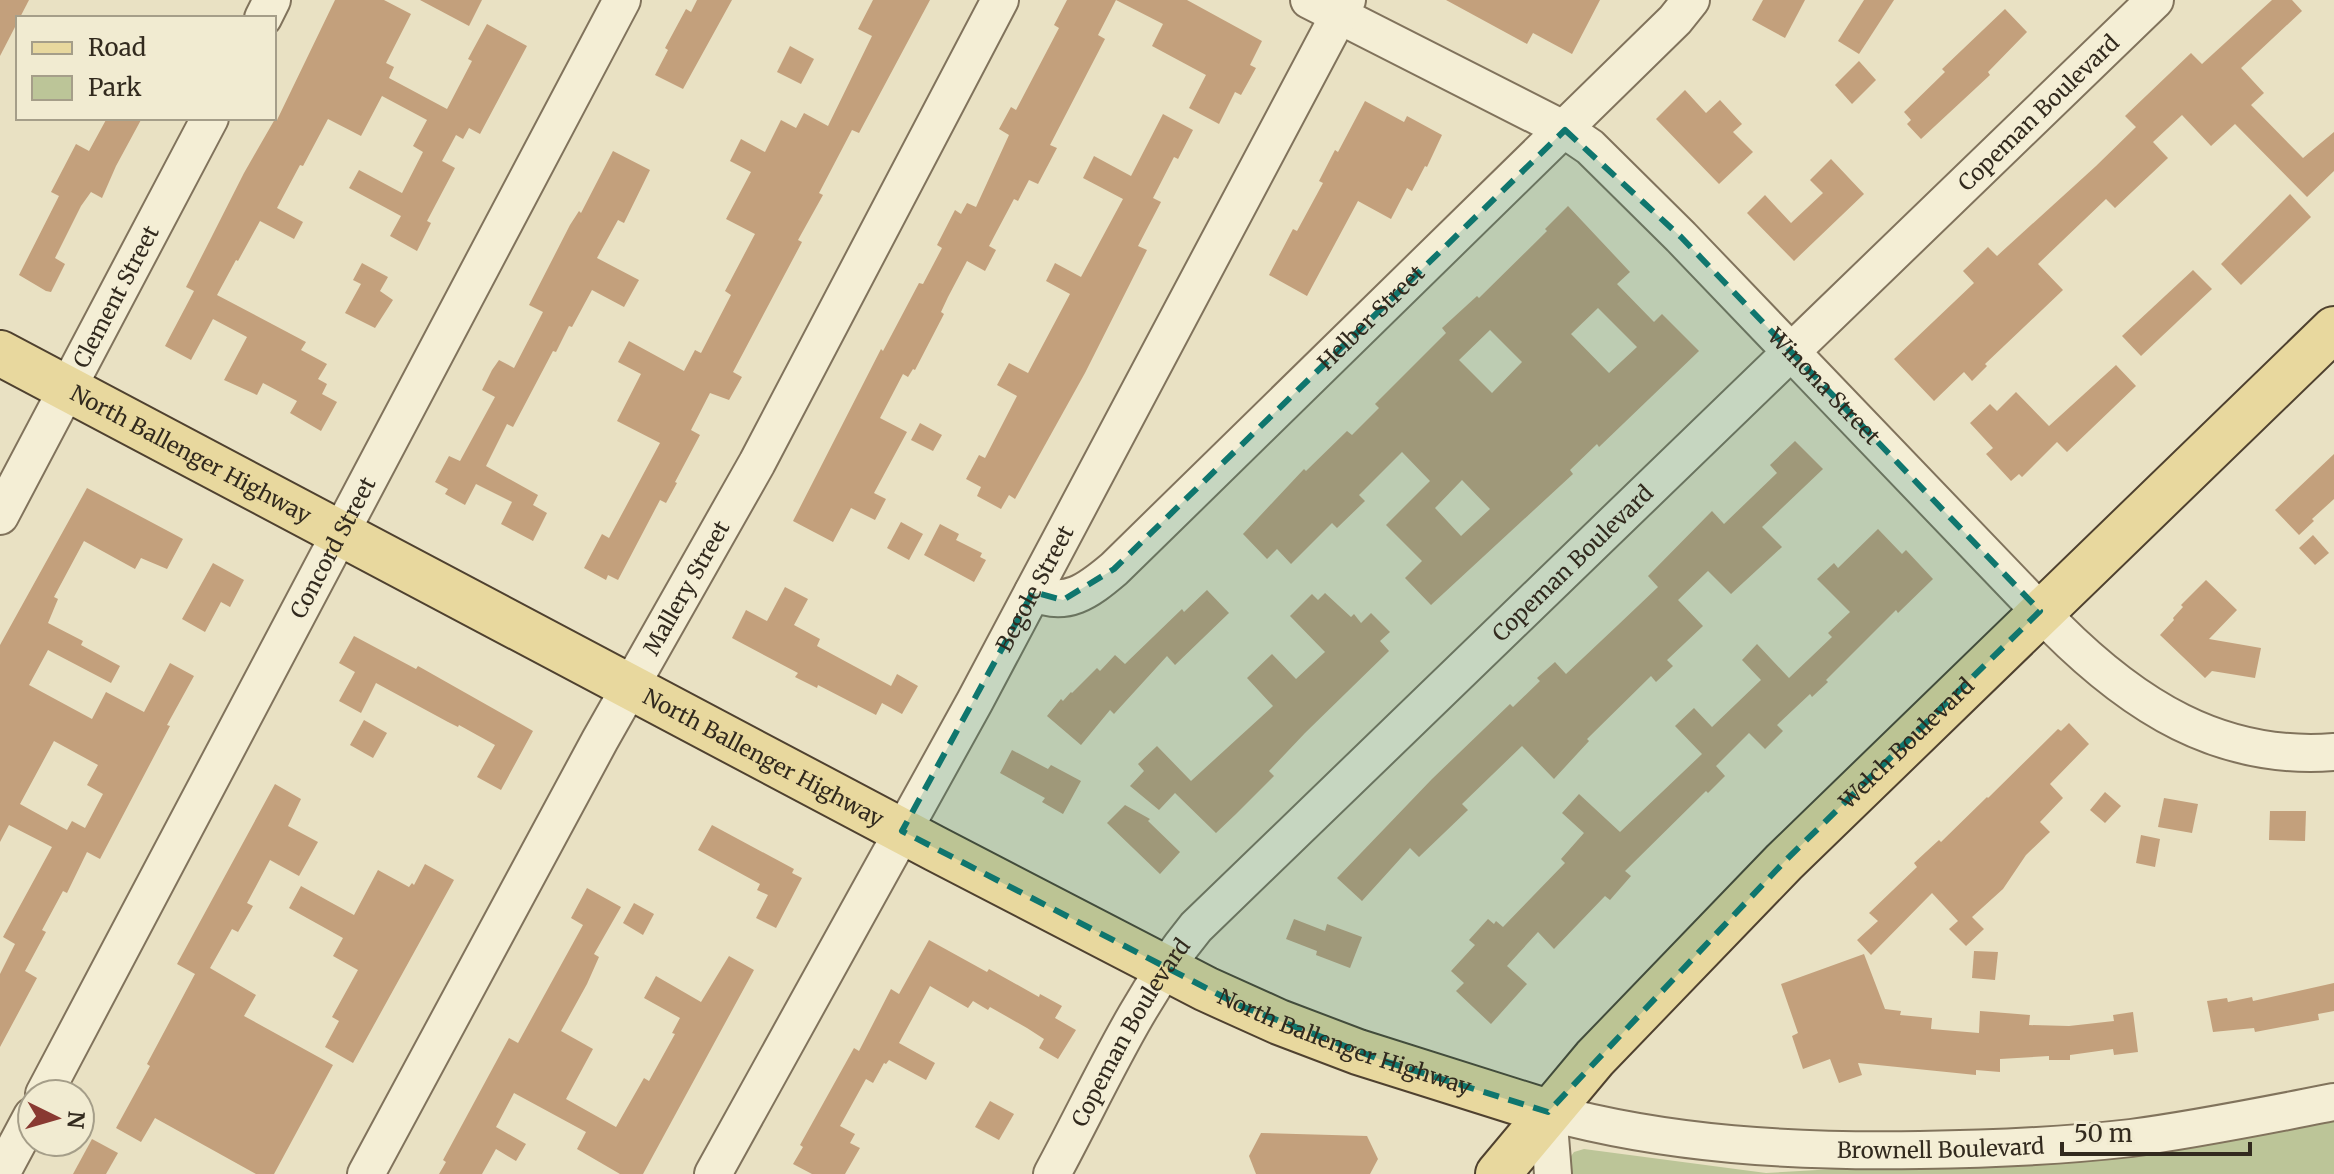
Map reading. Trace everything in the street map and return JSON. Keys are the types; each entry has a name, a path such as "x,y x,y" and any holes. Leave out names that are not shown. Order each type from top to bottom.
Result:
{"main road":[{"name":"Welch Boulevard","path":"1498,1174 1606,1046 1784,862 2334,329"},
{"name":"North Ballenger Highway","path":"0,353 1165,969 1257,1013 1358,1052 1548,1112"}],"street":[{"name":"Concord Street","path":"52,1078 622,0"},
{"name":"Mallery Street","path":"366,1174 631,687 757,463 1000,0"},
{"name":"Helber Street","path":"1033,592 1049,599 1063,600 1088,589 1114,569 1565,130 1675,20 1691,0"},
{"name":"Copeman Boulevard","path":"1052,1174 1128,1031 1165,969 1211,912 2155,0"},
{"name":"Winona Street","path":"1332,5 1565,130 1590,147 2084,656 2126,691 2157,712 2188,727 2233,742 2263,749 2334,752"},
{"name":"Begole Street","path":"713,1174 1033,592 1332,5"},
{"name":"Clement Street","path":"0,516 209,120"},
{"name":"Brownell Boulevard","path":"1548,1112 1616,1128 1715,1142 1801,1149 1897,1150 2027,1147 2133,1138 2334,1102"},
{"path":"1548,1112 1553,1174"},
{"path":"1,1174 16,1146"}],"highlighted area":[{"path":"1565,130 1681,237 2040,611 1784,862 1548,1112 1384,1061 1241,1006 902,831 1033,592 1063,600 1114,569"}],"green space":[{"path":"2334,1118 2334,1174 1569,1174 1569,1159 1574,1152 1584,1149 1766,1173 1906,1165"}],"building":[{"path":"0,0 29,0 21,16 16,16 16,25 0,56"},
{"path":"335,0 384,0 411,14 386,63 394,67 389,78 447,109 487,24 527,46 480,134 469,128 463,139 456,135 442,161 455,168 427,221 431,223 417,251 390,236 401,216 349,188 359,170 402,193 423,152 413,146 427,120 382,96 361,136 328,119 277,208 303,222 294,239 260,221 217,295 306,342 301,350 327,364 318,379 327,384 322,394 337,402 321,431 290,413 297,401 263,383 257,395 224,380 247,337 213,319 191,360 165,346 194,291 186,287 244,173 277,120"},
{"path":"420,0 482,0 469,26"},
{"path":"697,0 732,0 683,89 655,75 668,50 665,48 686,9 691,12"},
{"path":"873,0 930,0 859,133 852,130 819,193 823,195 798,240 802,242 733,372 742,377 729,400 710,393 691,430 700,435 666,503 660,500 618,580 608,575 606,580 584,568 602,534 609,538 660,443 617,421 641,374 618,362 629,341 684,371 695,350 701,353 731,295 725,291 755,234 726,219 751,172 730,161 741,139 765,152 781,120 796,128 804,113 828,126 872,36 858,29"},
{"path":"1067,0 1116,0 1098,35 1105,39 1050,145 1057,148 1038,184 1029,180 1018,201 1014,199 989,246 996,250 985,271 967,261 915,370 908,377 903,374 880,418 907,432 874,493 886,499 875,520 851,508 833,542 793,521 881,349 883,351 919,283 923,284 942,248 937,245 955,210 961,214 967,203 976,207 1009,135 999,129 1011,107 1016,110 1059,28 1054,25"},
{"path":"1116,0 1187,0 1262,41 1250,65 1256,68 1241,95 1235,92 1219,124 1189,108 1206,75 1152,46 1163,24"},
{"path":"1446,0 1600,0 1572,54 1533,33 1527,44"},
{"path":"1763,0 1805,0 1785,38 1752,20"},
{"path":"1864,0 1894,0 1859,54 1838,41"},
{"path":"2272,0 2292,0 2302,11 2241,68 2264,93 2251,105 2303,158 2334,132 2334,171 2307,197 2235,124 2211,146 2182,115 2153,142 2168,158 2115,208 2106,199 2038,264 2063,290 1985,364 1987,366 1972,381 1964,372 1934,401 1894,359 1974,283 1963,271 1988,247 1997,256 2096,166 2136,127 2125,116 2191,53 2202,64"},
{"path":"2005,9 2027,32 1988,72 1990,75 1921,139 1907,124 1911,120 1904,112 1945,72 1942,69"},
{"path":"790,46 814,59 801,84 777,72"},
{"path":"1859,61 1876,80 1852,104 1835,85"},
{"path":"1685,90 1706,113 1720,100 1742,124 1733,132 1753,152 1719,184 1656,119"},
{"path":"1365,101 1404,122 1407,116 1442,135 1427,167 1412,191 1407,188 1391,219 1358,201 1307,296 1269,275 1293,229 1297,231 1323,183 1319,181 1335,150 1338,152"},
{"path":"1163,114 1193,130 1178,159 1174,157 1153,198 1161,202 1138,246 1147,250 1085,373 1015,499 1009,495 1001,509 977,496 981,487 966,479 979,455 985,458 1017,396 997,385 1009,363 1028,373 1070,294 1046,281 1055,263 1081,277 1123,199 1083,178 1094,156 1131,176"},
{"path":"106,120 141,120 102,198 91,192 81,206 55,258 65,264 51,292 46,291 19,275 59,196 51,192 76,144 89,151"},
{"path":"613,151 650,170 624,223 618,220 597,258 639,280 624,307 592,290 572,327 569,326 556,352 553,351 513,427 507,424 486,466 538,495 533,505 547,513 533,541 501,524 512,502 476,484 465,505 445,494 448,489 435,482 449,456 460,461 495,397 482,390 492,370 499,360 514,368 543,312 529,305"},
{"path":"1831,159 1864,194 1794,261 1747,213 1765,195 1791,223 1823,193 1810,180"},
{"path":"2290,194 2311,217 2241,285 2221,264"},
{"path":"1568,206 1630,272 1617,284 1654,322 1662,314 1699,351 1599,447 1597,444 1570,470 1573,474 1431,605 1405,578 1422,561 1386,525 1430,481 1402,452 1359,495 1365,501 1337,528 1332,523 1291,564 1277,549 1267,559 1243,534 1304,469 1306,471 1347,431 1352,435 1379,408 1375,404 1446,333 1442,328 1477,296 1479,298 1547,231 1545,229","holes":["1598,308 1637,347 1609,373 1571,334","1490,330 1522,362 1492,393 1459,360","1462,480 1490,509 1461,536 1435,508"]},
{"path":"362,263 388,277 380,291 393,300 375,328 345,313 361,284 353,280"},
{"path":"2193,270 2212,289 2141,356 2122,336"},
{"path":"2116,365 2136,386 2067,452 2057,442 2022,477 2019,474 2011,481 1986,454 1993,448 1970,423 1990,404 1997,411 2016,392 2049,426"},
{"path":"920,423 942,435 933,451 911,440"},
{"path":"1795,441 1823,469 1762,527 1782,547 1731,594 1708,571 1678,600 1703,626 1667,660 1673,666 1656,682 1651,676 1587,739 1589,741 1554,779 1522,746 1462,804 1468,810 1419,857 1410,848 1362,901 1337,878 1432,779 1510,704 1513,707 1540,681 1537,678 1555,662 1566,674 1658,587 1648,576 1712,511 1724,524 1777,473 1770,465"},
{"path":"2334,454 2334,499 2299,535 2275,510"},
{"path":"87,488 183,539 167,569 141,558 135,569 84,541 54,597 58,599 48,623 83,641 81,645 120,666 111,683 48,650 29,685 92,719 106,692 144,712 170,663 194,676 100,859 87,852 67,893 63,891 42,930 46,932 25,971 37,978 0,1047 0,974 15,944 3,937 52,847 9,825 0,842 0,645","holes":["54,741 98,765 87,785 103,794 85,828 72,821 67,830 20,804"]},
{"path":"901,522 923,534 909,560 887,548"},
{"path":"940,524 959,534 956,540 982,553 980,557 986,560 974,582 924,555"},
{"path":"1878,529 1902,554 1906,550 1933,579 1898,613 1896,610 1812,697 1810,694 1777,725 1783,731 1765,749 1749,733 1716,766 1725,776 1625,871 1631,876 1610,900 1605,896 1554,949 1538,932 1507,966 1527,984 1491,1024 1456,991 1464,983 1451,971 1475,945 1469,940 1488,919 1503,927 1565,863 1561,859 1584,833 1562,813 1579,794 1620,832 1702,754 1675,726 1694,708 1712,727 1761,680 1742,660 1757,644 1789,678 1832,637 1828,633 1850,612 1817,579 1834,563 1838,568"},
{"path":"2313,535 2329,553 2315,565 2299,548"},
{"path":"213,563 244,580 230,607 221,602 205,632 182,619"},
{"path":"2206,580 2237,610 2209,639 2261,648 2255,678 2212,671 2205,678 2160,635 2174,620 2183,607 2181,605"},
{"path":"785,587 808,599 794,625 820,639 817,646 891,686 897,674 918,686 902,714 882,703 876,715 818,685 817,688 795,677 798,673 732,638 746,610 767,621"},
{"path":"1207,590 1229,613 1175,665 1167,656 1114,714 1110,710 1081,745 1047,716 1061,699 1063,701 1097,668 1100,671 1115,655 1125,664 1182,609 1184,612"},
{"path":"1325,593 1351,617 1354,614 1361,623 1371,613 1390,632 1380,641 1389,651 1269,771 1274,776 1236,814 1216,833 1175,793 1159,810 1130,786 1144,771 1138,764 1157,746 1191,781 1273,706 1247,678 1272,654 1296,679 1325,652 1290,616 1312,594 1318,600"},
{"path":"354,636 416,669 418,666 533,731 501,790 477,777 495,745 459,725 376,683 361,713 339,701 355,672 339,663"},
{"path":"364,720 387,733 373,758 350,745"},
{"path":"2069,723 2089,744 2050,784 2063,798 2040,822 2050,832 2026,855 2003,889 1972,917 1984,929 1966,946 1949,929 1958,921 1932,893 1871,955 1857,940 1878,921 1869,913 1917,867 1914,863 1939,840 1941,842 2058,729 2061,731"},
{"path":"1012,750 1048,769 1051,765 1081,781 1063,814 1042,802 1045,798 1000,773"},
{"path":"275,784 301,799 288,826 318,842 299,876 270,860 247,903 253,906 238,932 232,929 210,968 256,995 244,1016 333,1065 274,1174 256,1174 155,1118 141,1142 116,1128 195,974 177,964"},
{"path":"2105,792 2121,806 2105,823 2090,810"},
{"path":"2164,798 2198,804 2192,833 2158,827"},
{"path":"1125,805 1150,819 1148,821 1180,852 1160,874 1107,823"},
{"path":"2270,811 2306,811 2305,841 2269,840"},
{"path":"712,825 794,869 792,873 802,878 776,928 756,918 768,895 757,890 760,884 698,850"},
{"path":"2141,835 2160,839 2155,867 2136,863"},
{"path":"425,864 454,880 353,1063 325,1047 339,1021 332,1017 358,970 333,956 343,938 289,908 301,886 354,915 378,870 409,887 412,883 414,885"},
{"path":"587,888 621,907 594,954 599,957 561,1031 593,1049 566,1099 616,1127 644,1078 649,1081 675,1034 672,1033 680,1018 644,998 656,976 701,1002 729,956 754,970 643,1174 620,1174 577,1149 586,1132 514,1093 496,1127 526,1144 516,1161 496,1149 482,1174 439,1174 446,1162 443,1160 509,1038 518,1043 583,925 571,918"},
{"path":"634,903 654,914 643,935 623,923"},
{"path":"1294,919 1325,931 1327,924 1362,937 1350,968 1286,939"},
{"path":"929,940 987,972 989,969 1062,1006 1055,1018 1076,1030 1058,1059 1039,1048 1044,1039 1027,1028 973,1001 968,1008 930,986 899,1043 935,1063 926,1080 889,1060 884,1063 873,1083 866,1079 840,1126 855,1134 850,1143 860,1148 845,1174 812,1174 793,1164 803,1147 800,1145 854,1048 859,1051 891,989 899,994"},
{"path":"1974,951 1998,952 1995,980 1972,978"},
{"path":"1864,954 1885,1009 1901,1011 1900,1015 1932,1018 1931,1029 1979,1033 1980,1011 2030,1015 2029,1025 2069,1026 2114,1021 2113,1015 2133,1012 2138,1052 2114,1055 2113,1049 2070,1055 2070,1060 2049,1060 2049,1056 2000,1059 2000,1072 1976,1070 1976,1075 1858,1063 1862,1075 1839,1083 1830,1059 1803,1069 1792,1036 1798,1033 1781,984"},
{"path":"2334,983 2334,1011 2318,1014 2319,1020 2255,1032 2254,1028 2213,1032 2207,1001 2227,998 2228,1002 2252,997 2253,1001"},
{"path":"990,1101 1014,1114 999,1140 975,1127"},
{"path":"1261,1133 1367,1136 1378,1159 1370,1174 1256,1174 1249,1156"},
{"path":"96,1141 118,1153 106,1174 73,1174 82,1158 96,1158"}]}
